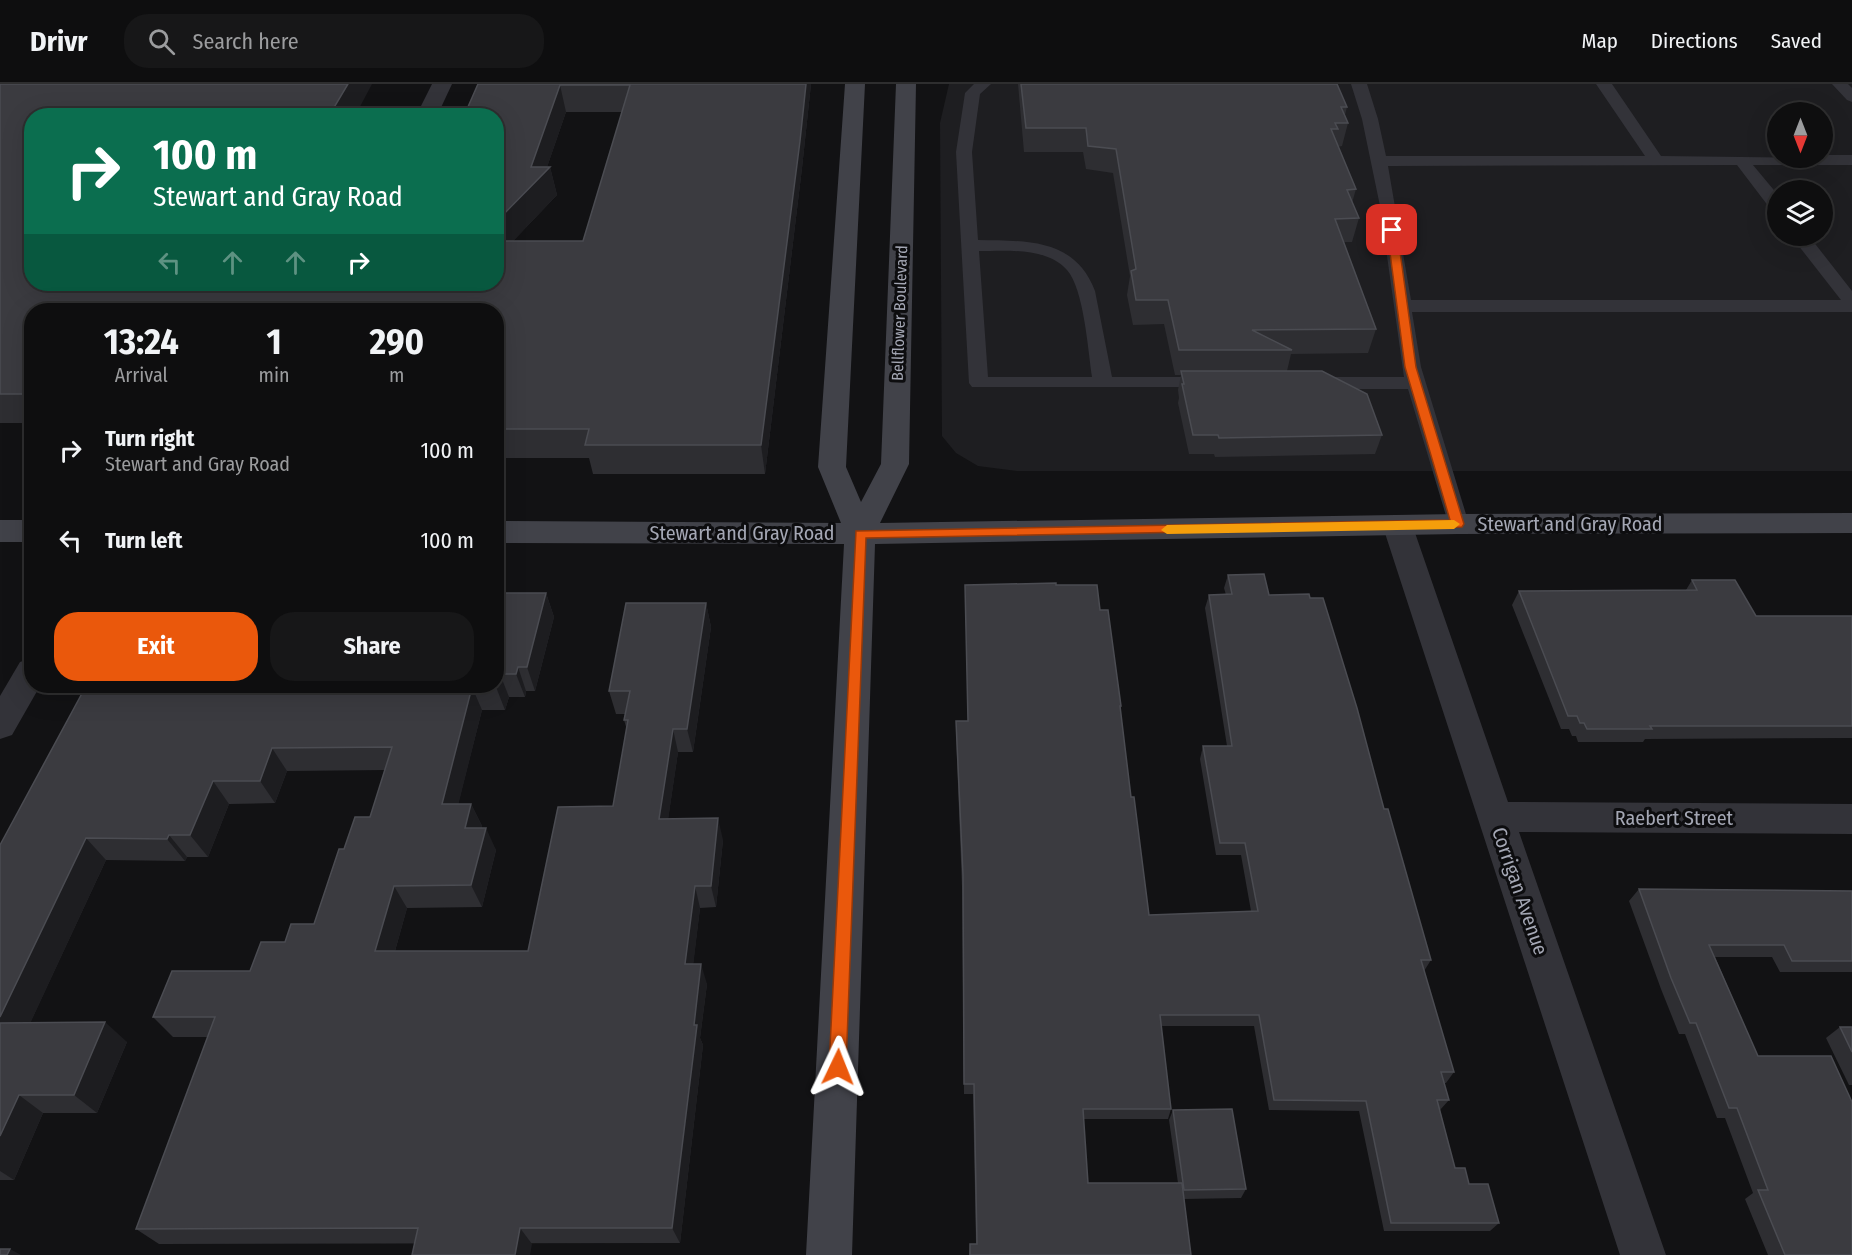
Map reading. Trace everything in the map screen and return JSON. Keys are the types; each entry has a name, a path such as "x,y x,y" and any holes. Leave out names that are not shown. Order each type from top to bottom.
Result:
{"main road":[{"name":"Bellflower Boulevard","path":"855,84 832,467 860,534"},
{"name":"Bellflower Boulevard","path":"830,1255 860,534 895,464 906,84"},
{"name":"Stewart and Gray Road","path":"504,532 860,534 1458,524 1852,523"},
{"path":"0,531 24,531"}],"street":[{"path":"430,108 441,84"},
{"name":"Corrigan Avenue","path":"1398,526 1643,1255"},
{"path":"0,725 24,684"},
{"name":"Raebert Street","path":"1496,817 1852,819"}],"lane":[{"path":"983,84 973,93 964,152 979,382 1230,383"},
{"path":"1359,84 1379,161 1396,254 1415,383 1458,524"},
{"path":"1604,84 1656,160"},
{"path":"1840,84 1852,97"},
{"path":"1741,160 1767,193"},
{"path":"1379,161 1852,160"},
{"path":"970,245 1023,246 1045,251 1070,263 1078,271 1085,287 1103,382"},
{"path":"1808,246 1852,305"},
{"path":"1402,306 1852,305"},
{"path":"1299,383 1415,383"}],"shaded area":[{"path":"949,84 1852,84 1852,471 1017,471 978,466 956,453 942,436 940,123"}],"building":[{"path":"0,84 348,84 334,108 24,108 24,291 504,291 504,241 583,241 630,85 560,85 531,167 550,167 504,214 504,108 468,108 478,84 806,84 761,445 585,445 589,429 504,429 504,303 24,303 24,394 0,394"},
{"path":"1021,84 1337,84 1347,107 1341,107 1348,123 1335,123 1338,129 1331,129 1356,189 1347,190 1359,218 1335,219 1376,329 1252,330 1292,350 1179,350 1168,300 1136,300 1131,271 1136,269 1116,149 1088,146 1086,128 1026,128"},
{"path":"1181,371 1322,371 1367,394 1382,435 1219,438 1218,435 1193,435"},
{"path":"1264,574 1269,595 1309,594 1310,598 1323,598 1357,708 1384,809 1388,809 1431,960 1421,960 1454,1072 1441,1072 1449,1100 1437,1100 1455,1168 1465,1168 1469,1184 1488,1184 1499,1223 1391,1223 1366,1101 1274,1100 1259,1015 1160,1015 1171,1109 1083,1109 1088,1183 1182,1183 1191,1255 970,1255 970,1244 977,1244 974,1084 964,1084 963,875 956,721 968,721 965,585 1056,583 1056,585 1097,585 1100,610 1108,610 1131,797 1134,797 1149,915 1258,911 1245,843 1220,843 1203,746 1232,746 1209,595 1232,594 1228,575"},
{"path":"1692,580 1735,580 1756,616 1852,616 1852,726 1650,726 1652,729 1587,729 1584,723 1580,723 1577,716 1568,716 1519,591 1697,590"},
{"path":"504,593 546,593 527,667 518,667 516,674 504,674"},
{"path":"626,603 706,603 687,729 673,729 659,819 718,818 711,886 695,886 685,964 701,964 694,1025 697,1025 672,1228 520,1228 515,1255 412,1255 418,1228 136,1229 215,1017 153,1017 172,971 250,971 261,942 285,942 291,924 314,924 339,849 344,849 355,817 370,817 392,747 272,748 260,781 213,781 190,835 169,835 167,839 86,838 0,1017 0,845 82,693 470,693 442,804 471,804 465,828 486,828 471,885 394,886 375,951 528,951 558,807 613,806 628,720 624,720 630,691 609,691"},
{"path":"1639,889 1852,891 1852,961 1792,961 1784,945 1709,945 1758,1056 1831,1056 1852,1102 1852,1255 1785,1255 1758,1190 1768,1190 1737,1108 1729,1108 1696,1023 1690,1023"},
{"path":"105,1022 74,1095 19,1095 0,1136 0,1023"},
{"path":"1840,1027 1852,1027 1852,1052"},
{"path":"1232,1109 1246,1189 1184,1190 1173,1110"},
{"path":"0,1249 10,1249 7,1255 0,1255"}],"slow traffic":[{"path":"1167,530 1454,524"}],"route":[{"path":"838,1067 860,534 1458,524 1411,367 1392,230"}]}
